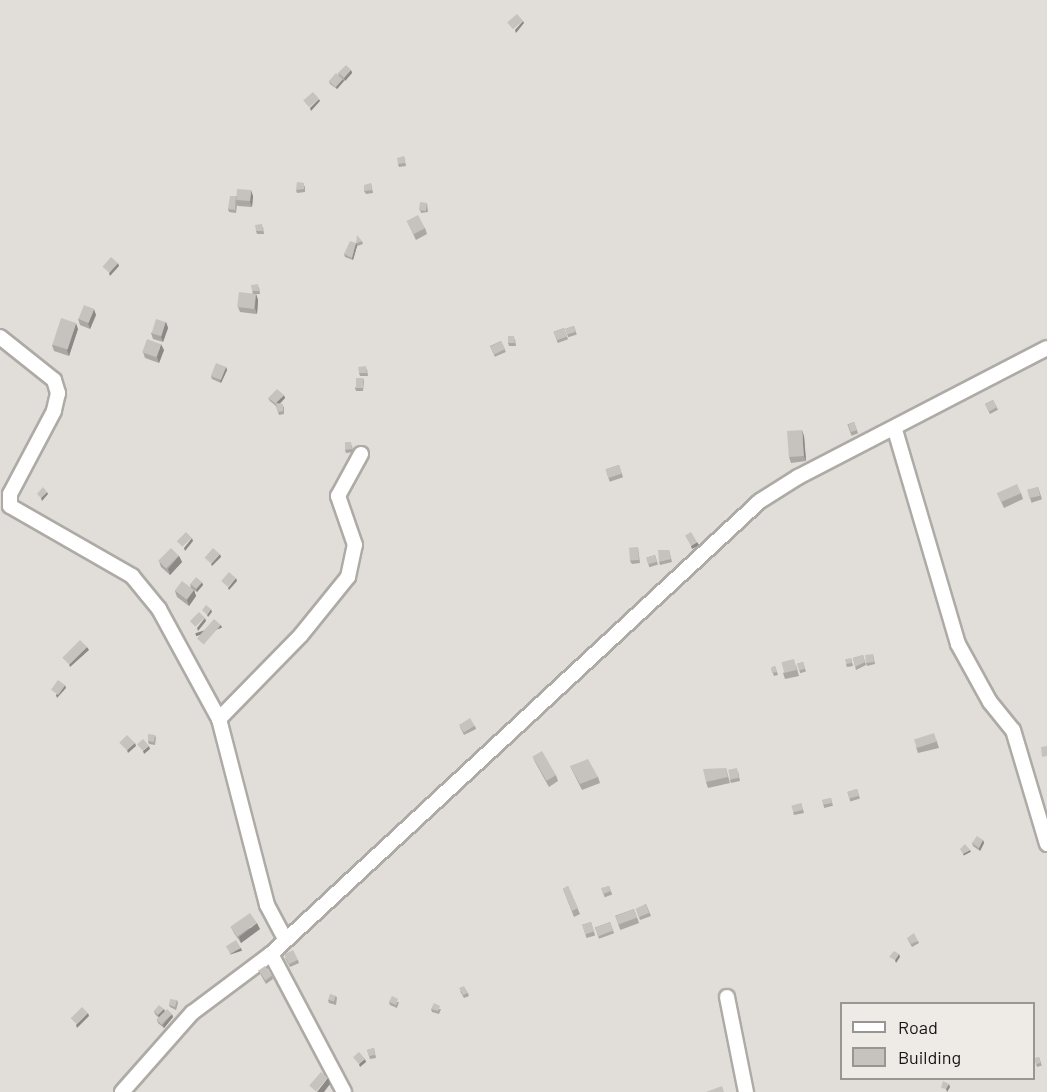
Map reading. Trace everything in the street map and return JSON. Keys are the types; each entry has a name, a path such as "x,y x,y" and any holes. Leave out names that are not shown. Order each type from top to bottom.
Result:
{"street":[{"path":"0,337 54,380 58,393 54,411 10,494 10,506 132,576 159,609 219,719 267,905 285,939"},
{"path":"122,1092 192,1013 271,954 747,512 798,477 895,430 1047,348"},
{"path":"895,430 958,644 990,702 1016,737 1047,844"},
{"path":"219,719 301,635 348,577 355,545 338,496 361,454"},
{"path":"271,954 344,1092"},
{"path":"727,997 746,1092"}],"building":[{"path":"517,14 523,21 513,29 507,23"},
{"path":"346,65 351,70 344,78 338,73"},
{"path":"336,73 343,79 336,87 329,81"},
{"path":"313,92 319,99 309,107 303,101"},
{"path":"404,156 405,163 398,164 397,158"},
{"path":"297,182 304,183 304,189 296,190"},
{"path":"371,183 372,190 364,191 364,185"},
{"path":"237,189 251,190 250,201 236,200"},
{"path":"230,196 236,196 235,210 228,209"},
{"path":"420,202 427,203 426,211 419,210"},
{"path":"418,215 425,228 414,234 407,221"},
{"path":"262,224 263,231 256,231 255,225"},
{"path":"357,235 362,241 356,243"},
{"path":"350,241 356,243 352,258 344,254"},
{"path":"111,257 118,263 109,273 102,267"},
{"path":"258,284 259,291 252,291 251,285"},
{"path":"239,292 256,294 254,309 237,307"},
{"path":"84,305 94,309 89,323 78,319"},
{"path":"61,318 76,323 68,350 52,345"},
{"path":"156,319 166,322 161,336 152,333"},
{"path":"574,326 576,332 567,334 565,329"},
{"path":"564,328 567,336 557,340 554,332"},
{"path":"508,336 514,336 515,343 508,343"},
{"path":"147,339 161,344 156,357 142,352"},
{"path":"501,341 505,349 494,354 490,346"},
{"path":"216,363 226,367 221,380 211,376"},
{"path":"366,366 367,373 359,373 358,367"},
{"path":"356,378 363,378 363,388 356,388"},
{"path":"277,389 284,395 276,403 283,404 283,411 278,412 276,404 268,398"},
{"path":"993,400 997,407 989,411 985,404"},
{"path":"854,422 857,430 851,432 848,425"},
{"path":"802,430 804,456 789,457 787,431"},
{"path":"345,442 351,442 352,449 345,450"},
{"path":"619,465 622,474 608,478 606,469"},
{"path":"1017,484 1021,493 1001,502 997,493"},
{"path":"43,487 47,492 41,498 37,494"},
{"path":"1038,487 1040,496 1029,498 1027,489"},
{"path":"186,532 192,538 182,547 177,541"},
{"path":"691,532 697,542 691,546 685,536"},
{"path":"638,547 639,560 630,561 629,548"},
{"path":"171,548 179,556 166,569 158,561"},
{"path":"213,548 220,554 211,564 204,558"},
{"path":"658,550 669,550 671,559 659,562"},
{"path":"655,555 657,562 648,564 646,557"},
{"path":"229,572 236,578 228,587 221,581"},
{"path":"196,577 202,582 196,589 190,584"},
{"path":"182,581 194,590 187,600 175,591"},
{"path":"206,605 211,609 207,615 202,610"},
{"path":"199,612 205,618 195,627 190,621"},
{"path":"214,619 221,625 204,645 197,639"},
{"path":"80,640 87,647 69,665 62,658"},
{"path":"873,654 874,662 866,663 865,655"},
{"path":"863,655 865,662 855,667 853,658"},
{"path":"851,658 852,663 846,664 845,659"},
{"path":"794,659 797,670 784,673 781,662"},
{"path":"803,662 805,669 799,670 797,664"},
{"path":"775,666 777,672 772,673 771,668"},
{"path":"58,680 65,685 58,695 51,690"},
{"path":"470,718 475,726 464,733 459,725"},
{"path":"934,733 937,742 917,748 914,739"},
{"path":"148,734 155,735 154,742 148,741"},
{"path":"127,735 135,743 127,751 119,743"},
{"path":"143,739 149,746 143,751 137,744"},
{"path":"1047,746 1047,756 1042,757 1041,747"},
{"path":"542,751 556,775 546,781 532,756"},
{"path":"588,759 598,777 580,784 570,766"},
{"path":"726,768 728,777 706,782 703,769"},
{"path":"737,768 739,778 730,780 728,770"},
{"path":"857,789 859,796 849,798 847,792"},
{"path":"831,798 832,803 823,805 822,800"},
{"path":"801,803 803,810 793,812 791,806"},
{"path":"977,836 983,840 979,848 972,843"},
{"path":"965,844 970,850 963,854 960,849"},
{"path":"568,886 578,908 572,911 563,889"},
{"path":"609,886 611,891 603,894 601,888"},
{"path":"646,904 649,913 639,917 636,909"},
{"path":"634,909 637,917 619,925 615,916"},
{"path":"250,913 257,923 237,937 230,927"},
{"path":"591,922 594,932 585,934 582,925"},
{"path":"610,922 613,930 598,936 595,928"},
{"path":"914,933 918,941 911,944 907,938"},
{"path":"236,940 241,948 231,954 226,946"},
{"path":"293,950 298,960 289,964 284,955"},
{"path":"894,951 899,954 895,960 889,957"},
{"path":"265,966 272,976 265,980 258,971"},
{"path":"464,986 468,993 463,995 459,988"},
{"path":"330,994 336,996 334,1002 328,1000"},
{"path":"392,996 398,999 396,1005 389,1002"},
{"path":"170,999 177,1000 175,1007 169,1005"},
{"path":"434,1003 440,1006 438,1011 431,1009"},
{"path":"159,1005 164,1009 158,1015 154,1011"},
{"path":"82,1007 88,1013 76,1024 71,1018"},
{"path":"167,1009 172,1014 161,1025 156,1020"},
{"path":"374,1048 375,1055 369,1056 367,1050"},
{"path":"359,1052 365,1059 359,1064 353,1057"},
{"path":"1039,1057 1041,1063 1036,1064 1035,1058"},
{"path":"321,1072 328,1078 316,1091 309,1086"},
{"path":"943,1081 949,1084 946,1089 941,1088"},
{"path":"722,1086 724,1092 706,1092"}]}
